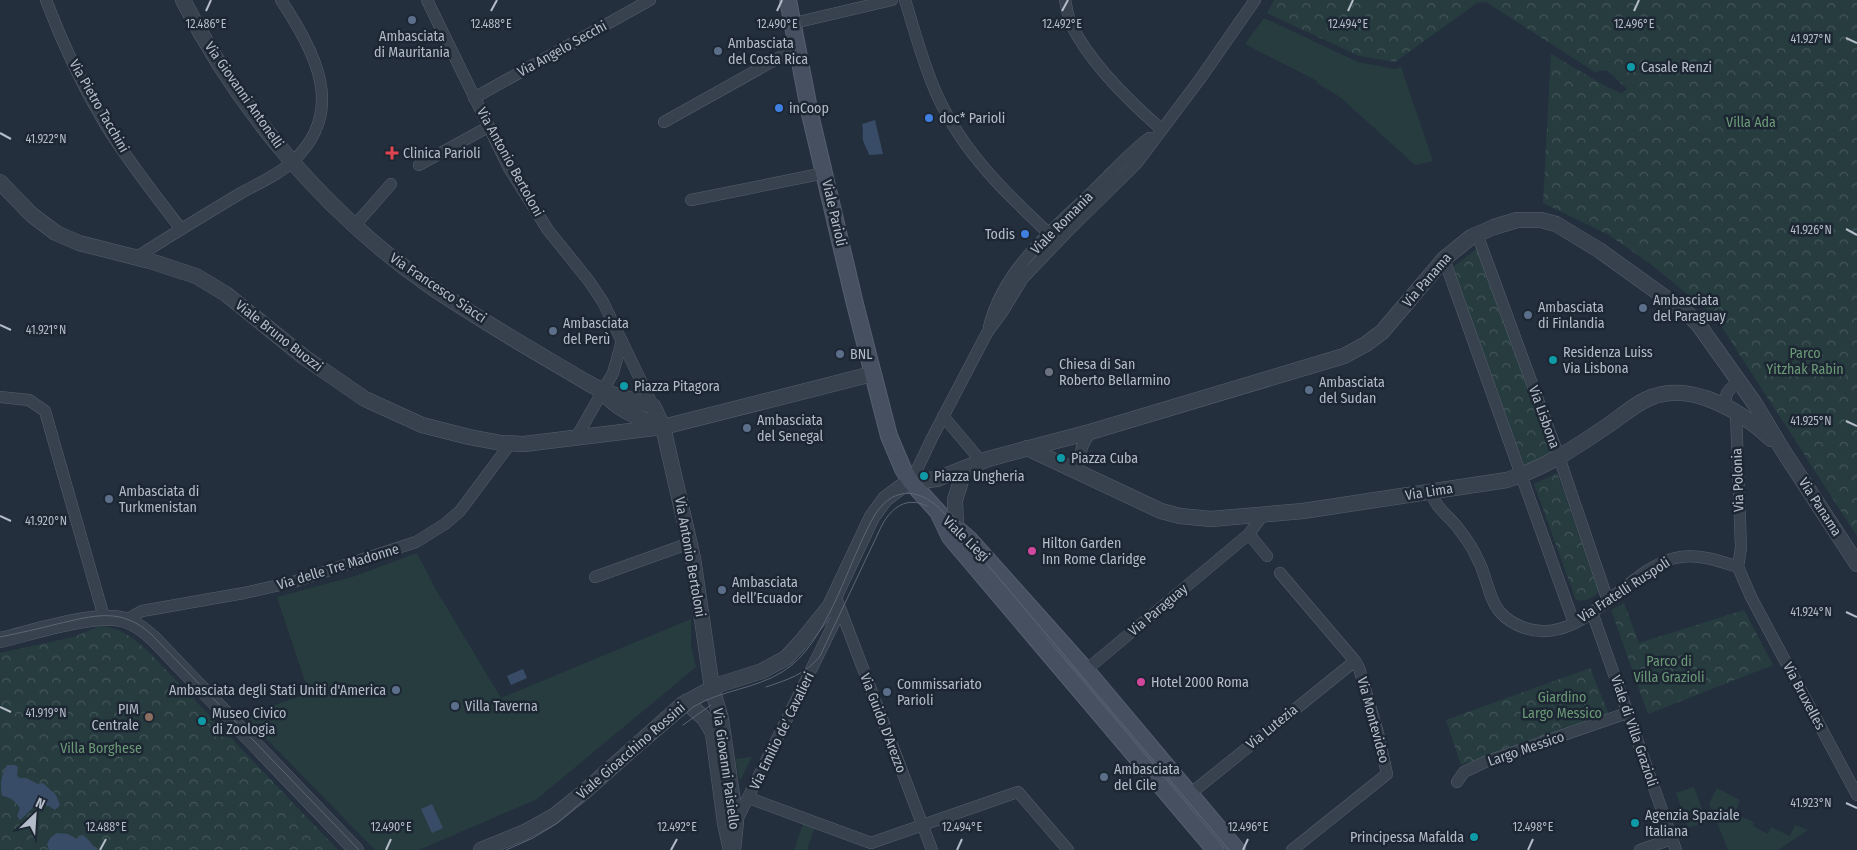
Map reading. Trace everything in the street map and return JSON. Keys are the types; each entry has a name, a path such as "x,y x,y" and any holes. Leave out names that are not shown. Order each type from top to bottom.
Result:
{"main road":[{"name":"Viale Parioli","path":"788,0 794,23 810,114 872,374 898,458 911,482"},
{"path":"911,482 940,514"},
{"name":"Viale Liegi","path":"940,514 970,539 1086,670 1237,850"},
{"name":"Viale Liegi","path":"940,514 945,530 950,537 1215,850"}],"street":[{"name":"Via Pietro Tacchini","path":"46,0 68,51 105,123 140,175 181,229"},
{"name":"Via Giovanni Antonelli","path":"183,0 231,82 292,163"},
{"path":"137,257 292,163 308,144 318,127 323,104 323,93 318,72 297,25 281,0"},
{"name":"Via Antonio Bertoloni","path":"427,0 488,127 510,168 546,226 597,292 622,341"},
{"name":"Via Angelo Secchi","path":"474,98 637,3 650,0"},
{"path":"794,23 892,0"},
{"path":"905,0 933,85 959,135 998,185 1053,238"},
{"path":"1065,0 1071,25 1097,64 1160,129"},
{"name":"Viale Romania","path":"943,416 987,334 1023,278 1053,238 1137,163 1160,129 1200,79 1255,0"},
{"path":"664,122 798,46"},
{"path":"419,165 488,127"},
{"name":"Via Francesco Siacci","path":"292,163 355,225 398,262 435,289 602,391"},
{"path":"691,200 824,173"},
{"name":"Viale Bruno Buozzi","path":"0,182 32,215 56,233 86,245 137,257 186,272 212,285 247,310 318,367 378,406 434,428 481,440 510,444 576,438"},
{"path":"355,225 391,184"},
{"name":"Via Panama","path":"1090,432 1330,361 1358,349 1382,332 1444,259 1460,245 1478,234 1501,224 1517,220 1546,220 1566,229 1688,314 1704,330 1857,564"},
{"name":"Via Lisbona","path":"1478,234 1559,458 1608,601"},
{"path":"1444,259 1574,622"},
{"path":"576,438 612,373 622,341"},
{"path":"622,341 663,427"},
{"path":"576,438 663,427 872,374"},
{"path":"1732,410 1743,408 1746,405 1741,389"},
{"name":"Via Polonia","path":"1738,567 1741,548 1732,410 1725,399 1741,389"},
{"path":"602,391 653,406"},
{"path":"602,391 610,401 626,412 663,427"},
{"name":"Via Lima","path":"1077,473 1170,514 1217,519 1303,512 1507,480 1559,458 1643,402 1655,396 1668,393 1706,398 1732,410 1762,430 1782,449"},
{"path":"0,397 29,400 45,411 104,617"},
{"path":"943,416 911,482 937,479 974,464 1026,448 1090,432"},
{"path":"943,416 974,464"},
{"name":"Via Antonio Bertoloni","path":"663,427 690,543 712,688"},
{"path":"1026,448 1077,473 1082,447 1090,432"},
{"name":"Via delle Tre Madonne","path":"126,620 142,611 244,593 293,582 416,542 438,530 460,511 510,444"},
{"path":"956,527 955,500 974,464"},
{"name":"Viale Gioacchino Rossini","path":"481,850 525,832 554,816 686,702 712,688 762,671 783,660 800,643 830,606 867,526 878,508 892,493 911,482"},
{"name":"Via Fratelli Ruspoli","path":"1432,492 1436,504 1456,525 1470,544 1480,564 1495,604 1505,617 1524,628 1541,632 1559,629 1574,622 1592,612 1653,568 1674,558 1695,556 1738,567"},
{"name":"Via Paraguay","path":"1086,670 1249,534 1262,516"},
{"path":"1249,534 1267,556"},
{"path":"594,577 690,543"},
{"name":"Via Bruxelles","path":"1738,567 1751,597 1857,795"},
{"name":"Via Montevideo","path":"1280,573 1355,661 1366,689 1387,774 1292,850"},
{"name":"Via Guido D'Arezzo","path":"836,594 840,611 932,850"},
{"name":"Via Emilio de' Cavalieri","path":"736,822 840,611"},
{"name":"Viale di Villa Grazioli","path":"1592,612 1674,845"},
{"path":"0,640 104,617 126,620 148,634 356,850"},
{"name":"Via Lutezia","path":"1190,794 1355,661"},
{"name":"Via Giovanni Paisiello","path":"712,688 721,719 736,822 732,850"},
{"name":"Via Giovanni Paisiello","path":"686,702 704,718 713,733 726,828 732,850"},
{"name":"Largo Messico","path":"1457,782 1464,772 1485,762 1627,713"},
{"path":"749,798 871,843 1018,792 1068,850"},
{"path":"1640,850 1674,845"}],"green space":[{"name":"Villa Ada","path":"1274,0 1857,0 1857,536 1716,318 1652,265 1609,235 1543,203 1551,54 1607,87 1622,93 1627,89 1607,70 1595,72 1486,2 1477,3 1395,62 1359,56 1267,13"},
{"path":"1264,18 1358,62 1395,69 1401,67 1433,161 1415,165 1340,97 1317,83 1317,81 1245,44"},
{"path":"1479,247 1552,453 1525,467 1453,267"},
{"path":"1557,473 1599,592 1586,600 1576,600 1534,484"},
{"path":"417,553 435,588 501,698 691,619 691,645 696,667 537,799 419,850 375,850 244,716 309,693 277,597 352,577"},
{"name":"Parco di Villa Grazioli","path":"1624,603 1639,643 1744,610 1773,665 1648,714 1611,610"},
{"name":"Villa Borghese","path":"101,626 121,632 148,651 338,850 0,850 0,653 73,637"},
{"name":"Giardino Largo Messico","path":"1590,668 1609,715 1461,765 1446,720"},
{"path":"752,757 740,781 735,759"},
{"path":"1694,787 1707,822 1688,828 1676,793"},
{"path":"1717,788 1740,800 1735,814 1754,822 1753,826 1768,834 1771,827 1790,836 1795,825 1808,830 1778,850 1728,850 1709,803"},
{"path":"803,824 815,827 807,850 794,850"}],"water":[{"path":"875,120 883,154 869,155 863,140 862,124"},
{"path":"523,669 527,678 511,685 507,676"},
{"path":"7,765 18,767 17,776 20,778 26,778 38,784 43,783 56,795 60,805 55,810 44,803 40,804 20,820 17,816 20,808 10,798 2,796 3,772"},
{"path":"432,804 443,828 432,833 421,809"},
{"path":"57,833 68,834 77,839 82,835 98,850 49,850 47,844 51,837"}],"tram line":[{"path":"506,850 533,838 556,824 693,707 704,701 772,678 798,659 813,642 825,622 876,513 883,504 892,498 900,494 909,493 918,495 935,504 943,512 1229,850"},
{"path":"766,687 802,672 820,656 882,525 890,513 895,508 907,503 920,503 927,506"},
{"path":"0,637 95,616 118,617 140,626 152,635 359,850"},
{"path":"683,725 711,705"}],"place":[{"name":"Ambasciata di Mauritania","path":"412,20"},
{"name":"Ambasciata del Costa Rica","path":"718,51"},
{"name":"Casale Renzi","path":"1631,67"},
{"name":"inCoop","path":"779,108"},
{"name":"doc* Parioli","path":"929,118"},
{"name":"Clinica Parioli","path":"392,153"},
{"name":"Todis","path":"1025,234"},
{"name":"Ambasciata del Paraguay","path":"1643,308"},
{"name":"Ambasciata di Finlandia","path":"1528,315"},
{"name":"Ambasciata del Perù","path":"553,331"},
{"name":"BNL","path":"840,354"},
{"name":"Residenza Luiss Via Lisbona","path":"1553,360"},
{"name":"Chiesa di San Roberto Bellarmino","path":"1049,372"},
{"name":"Piazza Pitagora","path":"624,386"},
{"name":"Ambasciata del Sudan","path":"1309,390"},
{"name":"Ambasciata del Senegal","path":"747,428"},
{"name":"Piazza Cuba","path":"1061,458"},
{"name":"Piazza Ungheria","path":"924,476"},
{"name":"Ambasciata di Turkmenistan","path":"109,499"},
{"name":"Hilton Garden Inn Rome Claridge","path":"1032,551"},
{"name":"Ambasciata dell’Ecuador","path":"722,590"},
{"name":"Hotel 2000 Roma","path":"1141,682"},
{"name":"Ambasciata degli Stati Uniti d'America","path":"396,690"},
{"name":"Commissariato Parioli","path":"887,692"},
{"name":"Villa Taverna","path":"455,706"},
{"name":"PIM Centrale","path":"149,717"},
{"name":"Museo Civico di Zoologia","path":"202,721"},
{"name":"Ambasciata del Cile","path":"1104,777"},
{"name":"Agenzia Spaziale Italiana","path":"1635,823"},
{"name":"Principessa Mafalda","path":"1474,837"}],"park label":[{"name":"Parco Yitzhak Rabin","path":"1805,362"}]}
